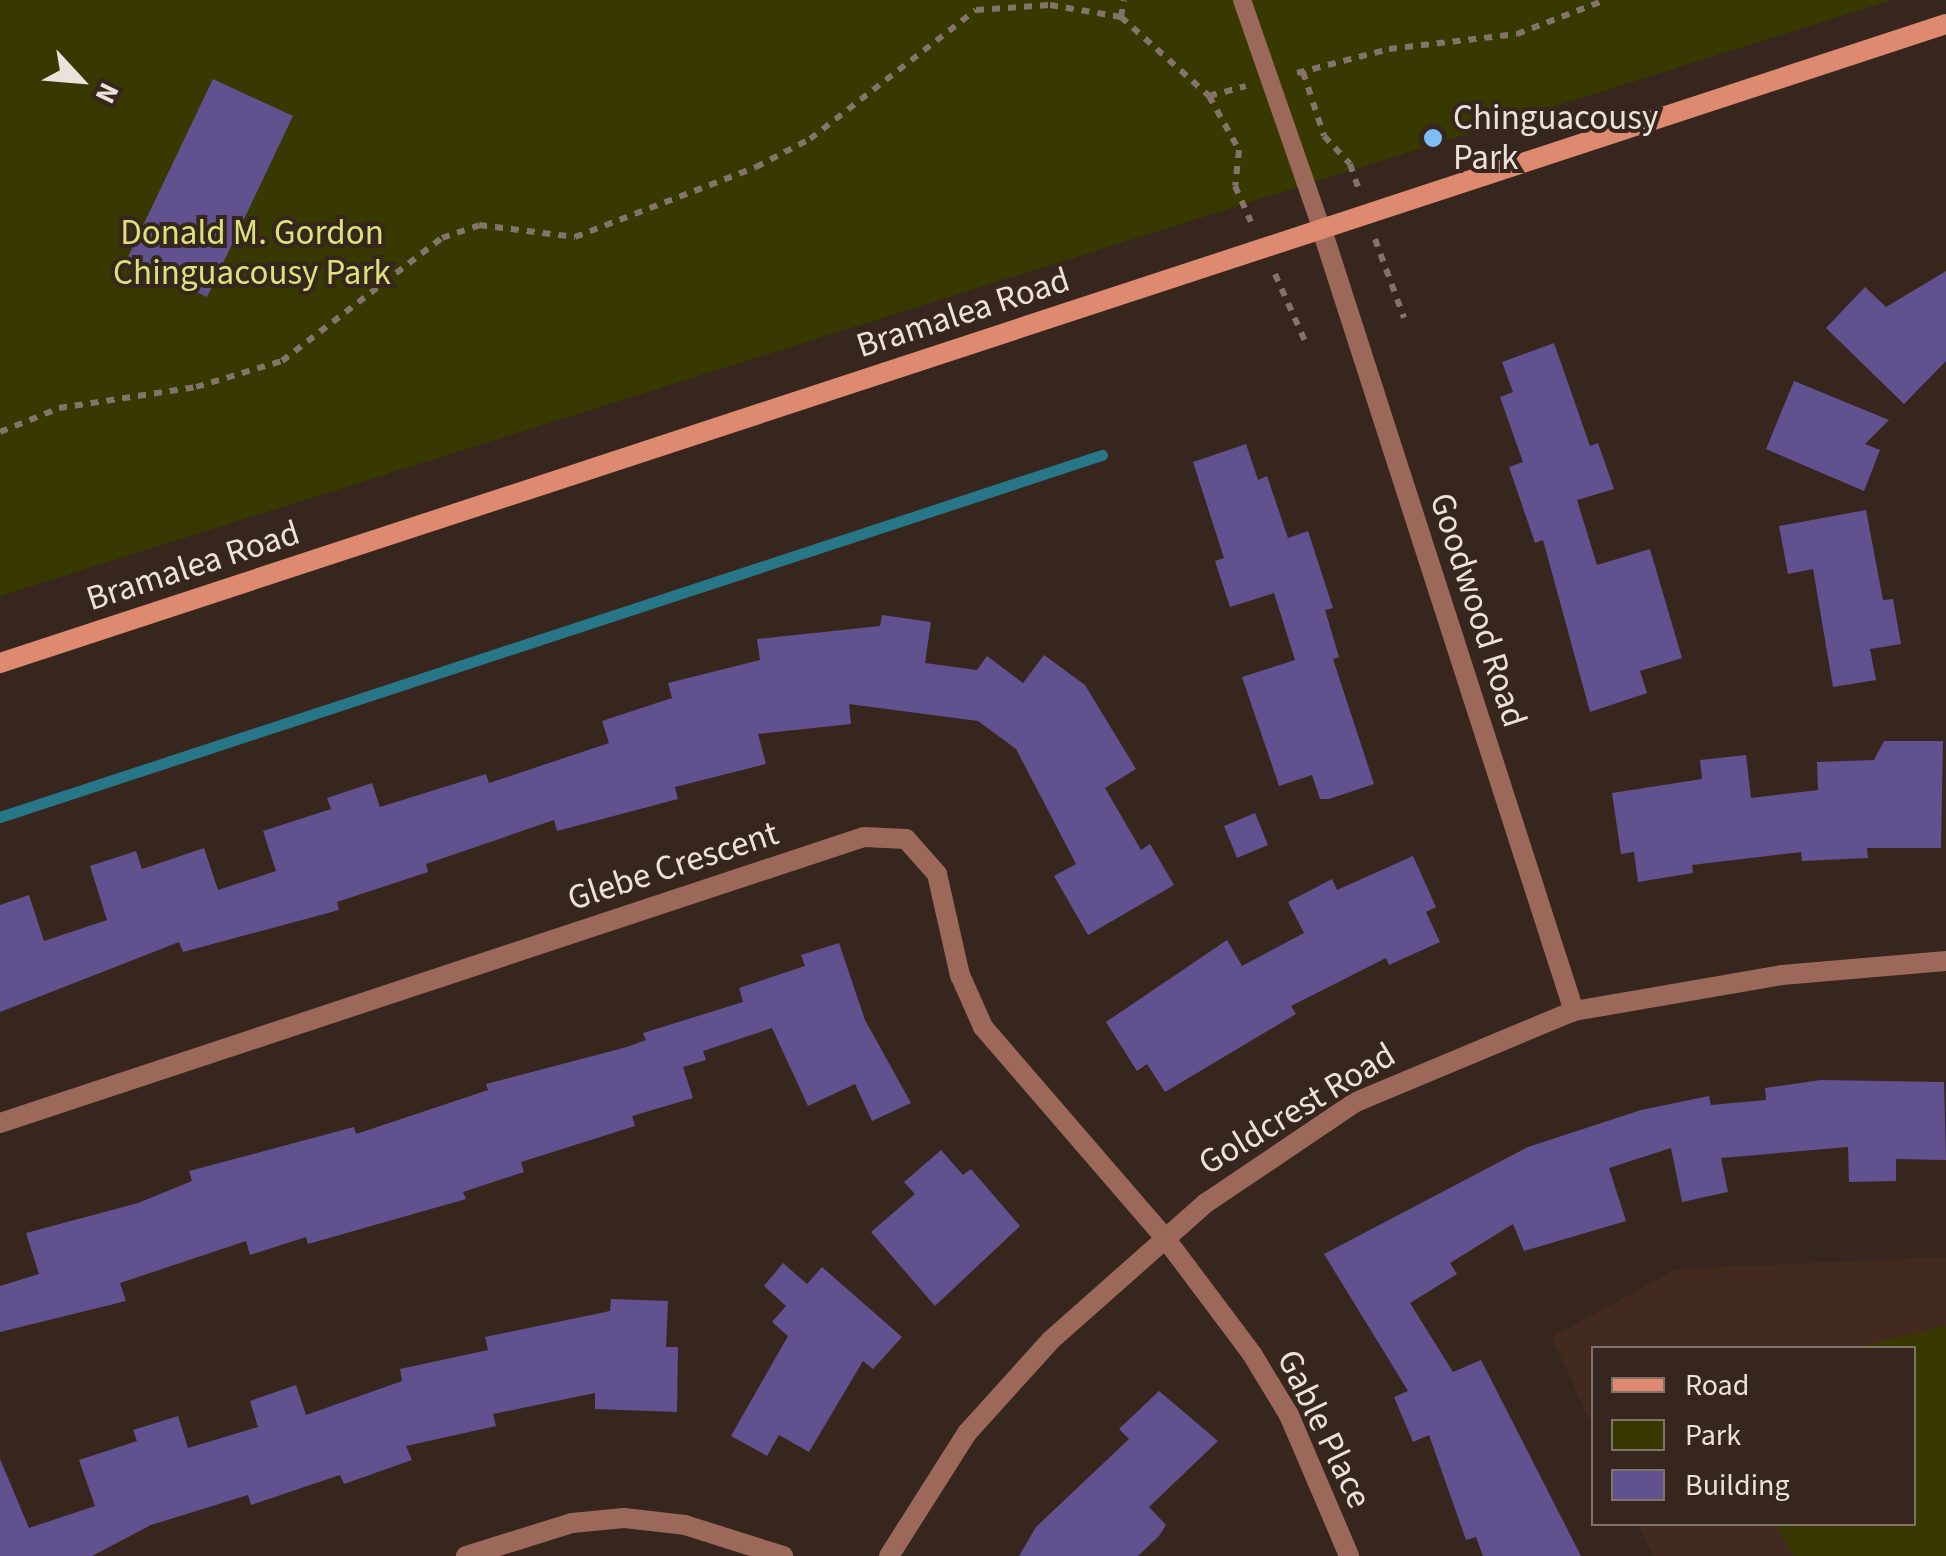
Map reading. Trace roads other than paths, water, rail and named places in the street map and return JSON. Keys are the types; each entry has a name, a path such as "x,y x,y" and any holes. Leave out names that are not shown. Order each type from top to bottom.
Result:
{"main road":[{"name":"Bramalea Road","path":"0,663 1946,24"}],"street":[{"name":"Goodwood Road","path":"1322,230 1574,1011"},
{"name":"Glebe Crescent","path":"0,1123 886,835 916,844 932,863 960,975 997,1049 1164,1238"},
{"name":"Goldcrest Road","path":"889,1556 930,1485 1008,1385 1164,1238 1356,1102 1574,1011 1782,974 1946,961"},
{"name":"Gable Place","path":"1164,1238 1289,1415 1349,1556"},
{"path":"466,1556 572,1524 624,1518 685,1525 783,1556"}],"lane":[{"path":"1242,0 1322,230"}],"waterway":[{"path":"0,817 1102,455"}],"place":[{"name":"Chinguacousy Park","path":"1433,138"}],"park label":[{"name":"Donald M. Gordon Chinguacousy Park","path":"252,253"}]}
